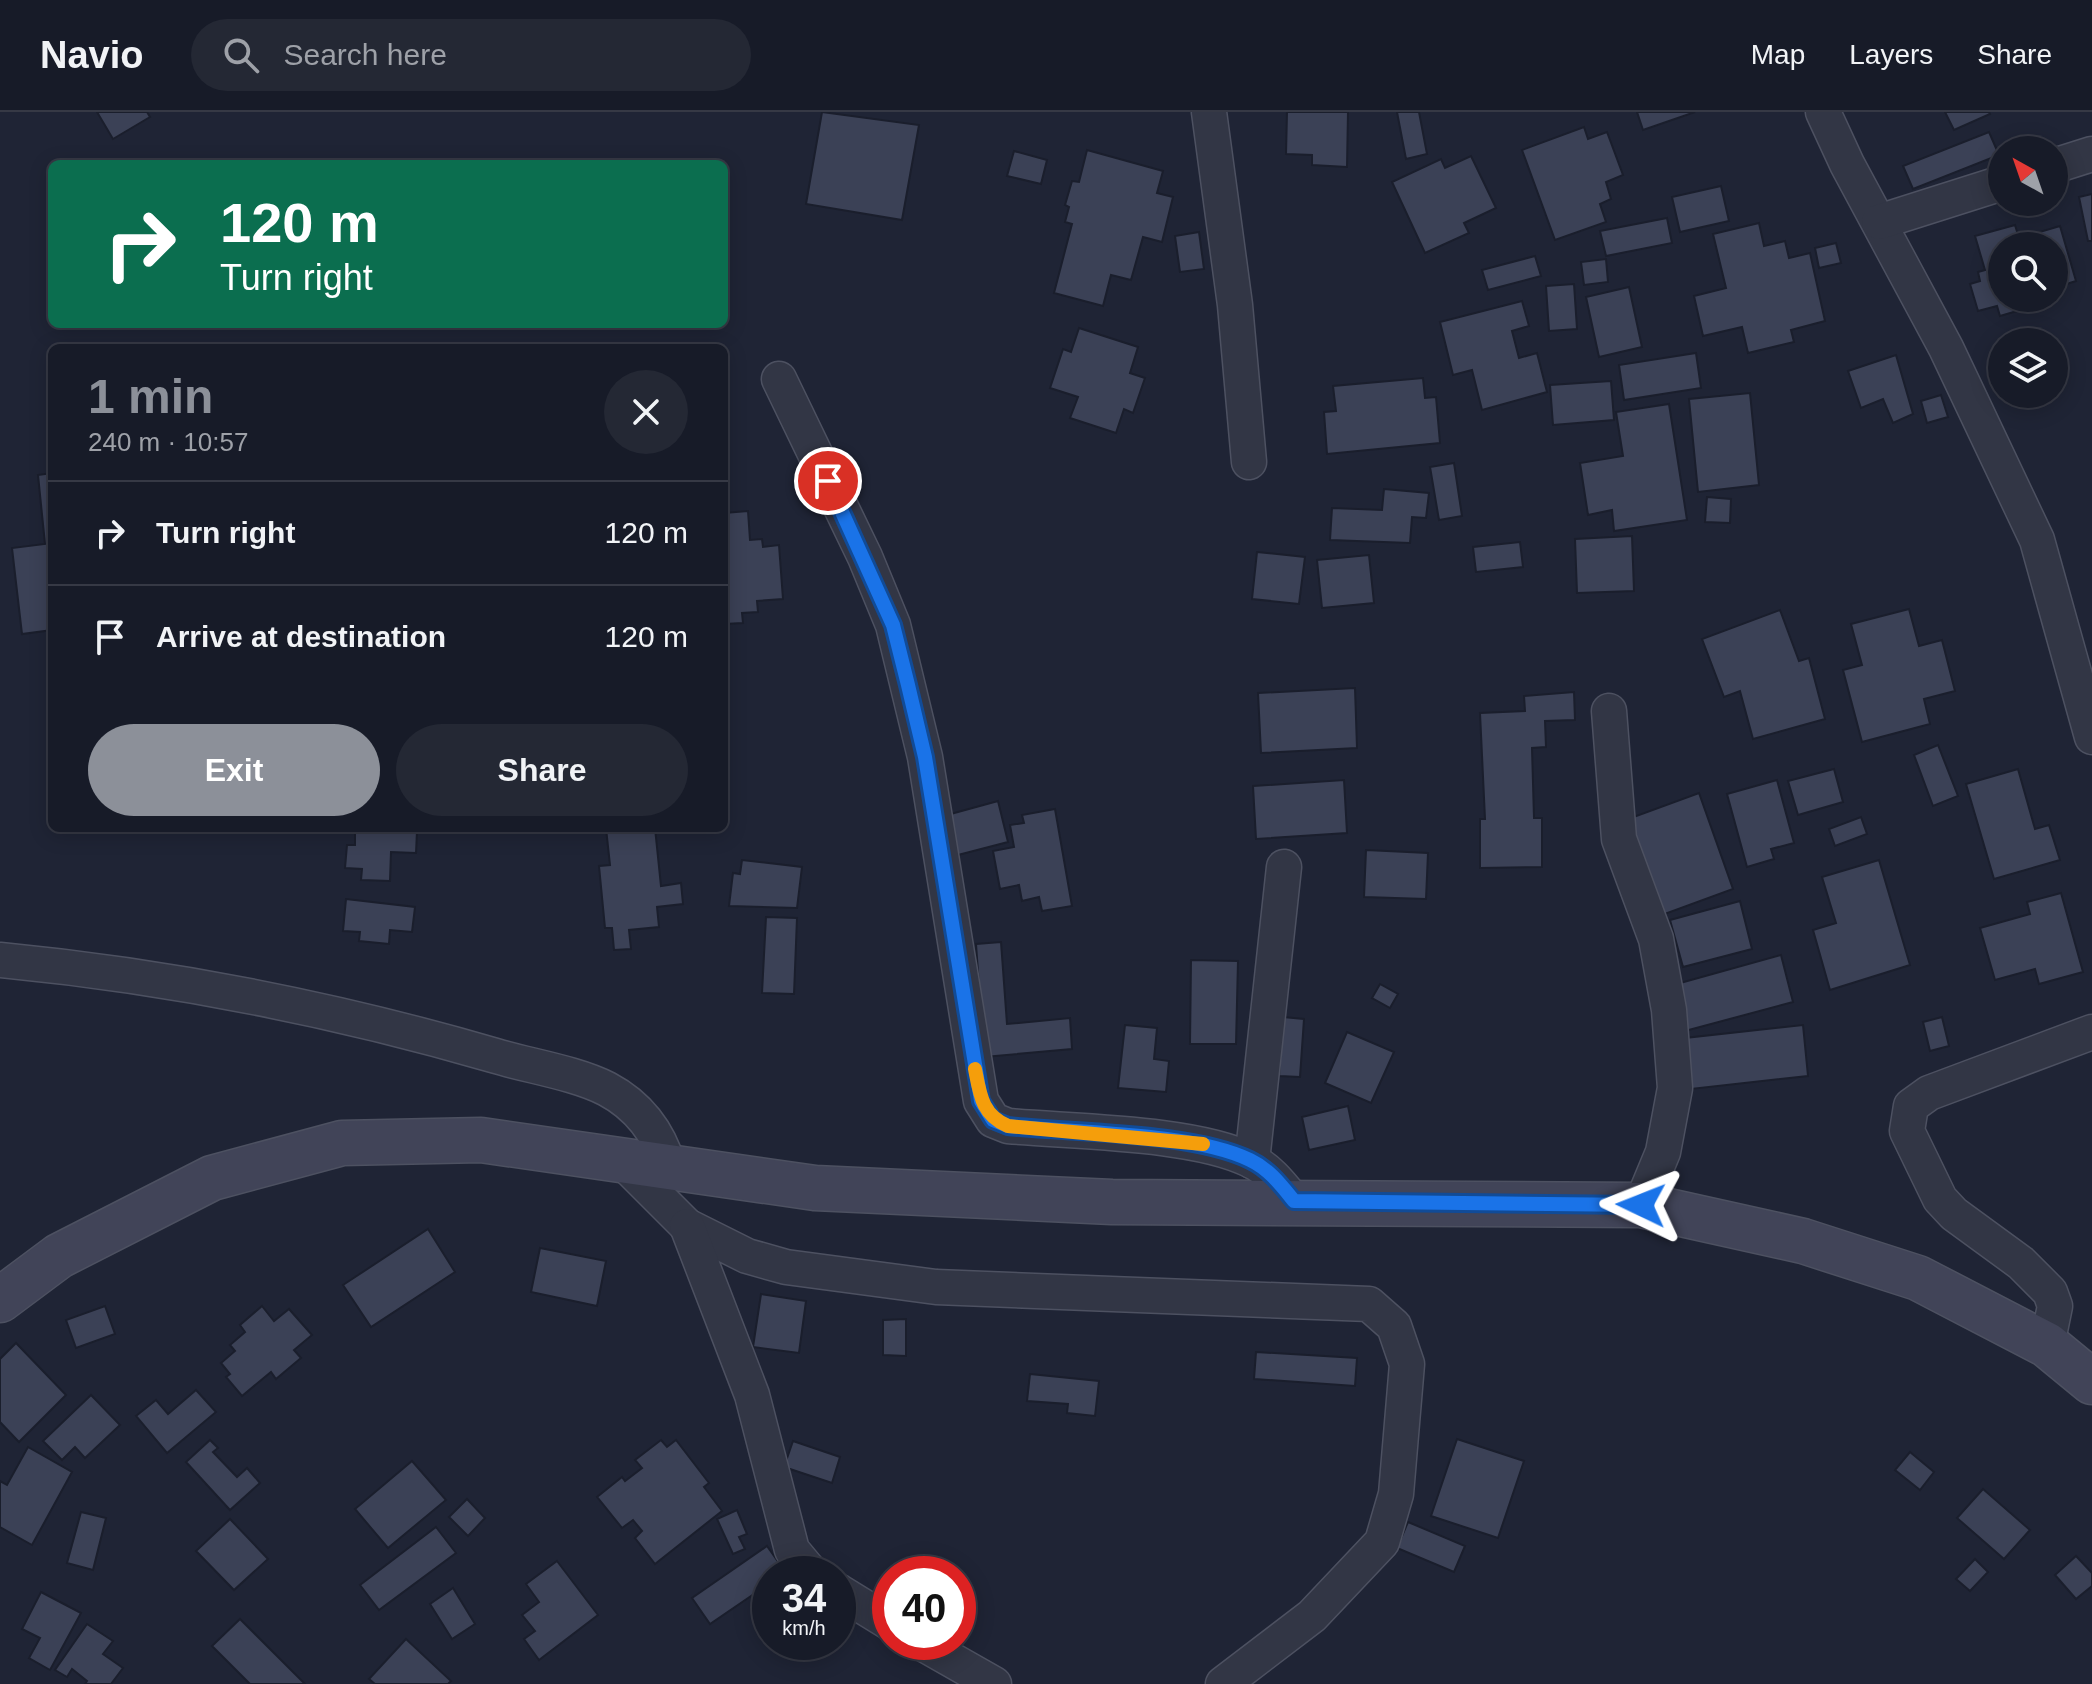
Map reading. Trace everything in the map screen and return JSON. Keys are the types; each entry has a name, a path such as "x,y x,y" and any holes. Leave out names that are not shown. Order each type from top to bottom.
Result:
{"street":[{"path":"1209,112 1233,289 1249,462"},
{"path":"1823,112 1946,348 2037,540 2092,737"},
{"path":"2068,162 2092,154"},
{"path":"1879,222 1988,187"},
{"path":"779,379 865,557 893,625 925,757 981,1101 993,1120 1008,1126 1213,1145 1252,1161 1274,1176 1294,1201"},
{"path":"1609,711 1619,839 1656,939 1669,1010 1675,1088 1663,1152 1641,1205"},
{"path":"1252,1161 1284,867"},
{"path":"0,960 213,991 439,1040 606,1088 637,1110 661,1139 669,1167"},
{"path":"2047,1345 2055,1306 2050,1292 2040,1279 1940,1199 1907,1131 1911,1106 1929,1093 2092,1032"},
{"path":"0,1300 59,1256 212,1178 342,1143 481,1140 815,1188 1112,1202 1641,1205 1803,1241 1918,1278 2047,1345 2092,1382"},
{"path":"623,1162 687,1226 747,1256 786,1267 936,1287 1369,1304 1394,1326 1407,1364 1396,1494 1382,1542 1312,1616 1223,1684"},
{"path":"687,1226 752,1395 792,1550 797,1556"},
{"path":"952,1660 994,1684"}],"building":[{"path":"97,112 147,112 150,117 113,139"},
{"path":"822,112 919,125 902,220 806,204"},
{"path":"1287,112 1348,112 1347,167 1312,165 1312,155 1286,154"},
{"path":"1397,112 1419,112 1427,154 1406,159"},
{"path":"1637,112 1695,112 1643,130"},
{"path":"1945,112 1989,112 1990,114 1954,130"},
{"path":"1584,127 1588,139 1607,132 1623,175 1606,182 1611,199 1600,204 1606,222 1555,240 1522,150"},
{"path":"1989,132 1991,136 1988,136 1988,159 1913,189 1903,166"},
{"path":"1087,150 1163,171 1157,193 1173,197 1162,242 1143,237 1131,280 1111,275 1103,306 1054,293 1072,224 1065,222 1069,207 1065,205 1072,181 1079,182"},
{"path":"1014,151 1047,160 1041,184 1007,176"},
{"path":"1471,156 1496,208 1464,223 1469,233 1425,253 1392,182 1441,159 1445,168"},
{"path":"1721,186 1729,221 1680,232 1672,197"},
{"path":"2092,194 2092,241 2088,241 2079,197"},
{"path":"1667,218 1672,243 1606,256 1600,231"},
{"path":"1759,223 1764,246 1785,241 1789,258 1810,253 1825,321 1791,330 1794,342 1748,353 1742,327 1703,336 1694,296 1726,288 1713,234"},
{"path":"2015,225 2017,232 1990,232"},
{"path":"2060,226 2062,232 2040,232"},
{"path":"1199,232 1204,269 1180,272 1175,236"},
{"path":"1988,232 1988,308 1978,311 1970,284 1980,281 1978,272 1985,270 1975,236"},
{"path":"1836,243 1841,263 1819,268 1815,248"},
{"path":"2068,254 2076,281 2068,284"},
{"path":"1535,256 1541,276 1488,290 1482,270"},
{"path":"1606,259 1608,282 1584,285 1581,262"},
{"path":"1574,284 1577,329 1549,331 1546,286"},
{"path":"1629,287 1642,347 1599,357 1586,297"},
{"path":"1522,301 1529,326 1512,331 1519,358 1537,353 1547,392 1482,410 1472,370 1453,375 1440,322"},
{"path":"1079,328 1138,347 1130,373 1145,378 1133,413 1124,409 1116,433 1070,418 1078,397 1050,388 1063,349 1071,352"},
{"path":"1696,353 1701,388 1624,400 1619,365"},
{"path":"1896,355 1913,414 1893,423 1883,399 1861,408 1848,371"},
{"path":"1423,378 1425,398 1436,397 1440,443 1327,454 1324,412 1336,411 1333,386"},
{"path":"1611,381 1614,420 1553,425 1550,385"},
{"path":"1750,393 1759,485 1698,492 1689,399"},
{"path":"1941,395 1948,417 1927,423 1921,401"},
{"path":"1669,404 1687,520 1614,531 1612,510 1588,515 1580,463 1623,456 1616,412"},
{"path":"1454,463 1462,516 1439,520 1430,467"},
{"path":"48,474 48,631 22,634 12,548 45,544 38,475"},
{"path":"1384,489 1429,493 1426,518 1412,517 1410,543 1330,540 1332,508 1382,510"},
{"path":"1707,497 1731,499 1730,523 1705,522"},
{"path":"748,511 750,540 762,539 763,547 779,545 783,599 757,601 758,612 742,613 743,623 728,624 728,513"},
{"path":"1632,536 1634,591 1577,593 1575,539"},
{"path":"1520,542 1523,567 1476,572 1473,547"},
{"path":"1257,552 1305,557 1299,604 1252,599"},
{"path":"1369,555 1374,603 1322,608 1317,560"},
{"path":"1909,609 1919,646 1942,640 1955,691 1924,699 1930,724 1862,742 1843,670 1862,665 1851,624"},
{"path":"1780,610 1799,661 1809,658 1825,719 1753,739 1740,691 1724,697 1702,639"},
{"path":"1355,688 1357,748 1261,753 1258,693"},
{"path":"1574,692 1575,720 1545,721 1546,747 1532,748 1534,818 1542,818 1542,867 1480,868 1480,819 1485,819 1480,713 1525,711 1524,696"},
{"path":"1938,745 1958,796 1933,806 1914,755"},
{"path":"1834,769 1843,802 1798,815 1788,781"},
{"path":"2018,769 2035,829 2049,825 2060,860 1994,879 1966,784"},
{"path":"1344,780 1347,833 1256,839 1253,786"},
{"path":"1777,780 1794,843 1771,849 1774,859 1747,867 1727,794"},
{"path":"1699,793 1733,889 1662,915 1628,819"},
{"path":"998,801 1008,842 958,855 947,815"},
{"path":"1055,809 1072,906 1042,911 1039,897 1022,901 1019,885 1000,889 993,851 1014,847 1010,825 1024,823 1022,815"},
{"path":"1861,817 1867,834 1835,846 1829,829"},
{"path":"355,832 417,832 416,853 391,852 390,881 361,880 362,869 345,868 347,845 355,845"},
{"path":"606,832 655,832 661,886 681,883 683,904 657,907 659,927 629,930 631,949 614,950 612,928 605,928 599,866 610,865"},
{"path":"1366,850 1428,853 1426,899 1364,897"},
{"path":"742,860 802,867 797,908 729,906 733,873 740,874"},
{"path":"1879,860 1910,965 1830,990 1813,930 1836,923 1822,877"},
{"path":"2061,893 2083,972 2039,984 2035,969 1995,980 1980,928 2030,914 2027,902"},
{"path":"346,899 415,907 412,932 390,930 389,944 359,941 360,932 343,931"},
{"path":"1740,901 1752,949 1683,967 1670,920"},
{"path":"766,917 797,918 794,994 762,993"},
{"path":"1001,942 1007,1024 1070,1018 1072,1049 984,1057 976,944"},
{"path":"1781,955 1793,1002 1685,1031 1673,985"},
{"path":"1191,960 1238,961 1236,1044 1190,1044"},
{"path":"1380,984 1398,994 1390,1008 1372,998"},
{"path":"1283,1017 1304,1019 1300,1077 1279,1076"},
{"path":"1942,1017 1949,1046 1930,1051 1923,1022"},
{"path":"1125,1025 1157,1028 1154,1059 1169,1061 1166,1092 1118,1088"},
{"path":"1803,1025 1808,1076 1691,1089 1685,1038"},
{"path":"1347,1032 1394,1052 1371,1103 1325,1083"},
{"path":"1348,1106 1355,1140 1309,1150 1302,1117"},
{"path":"428,1229 455,1272 371,1327 343,1285"},
{"path":"540,1248 606,1261 597,1306 531,1292"},
{"path":"761,1294 806,1301 799,1353 753,1347"},
{"path":"105,1306 115,1334 76,1348 66,1320"},
{"path":"262,1306 274,1321 289,1309 312,1335 294,1350 301,1358 276,1379 271,1372 242,1396 226,1377 230,1374 221,1363 235,1351 230,1345 245,1332 240,1325"},
{"path":"906,1319 906,1356 883,1355 883,1320"},
{"path":"16,1343 66,1395 19,1442 0,1422 0,1359"},
{"path":"1256,1352 1357,1358 1355,1386 1254,1379"},
{"path":"1030,1374 1099,1381 1095,1416 1067,1413 1068,1404 1027,1401"},
{"path":"196,1390 216,1412 167,1453 136,1416 156,1400 168,1414"},
{"path":"91,1395 120,1425 85,1458 75,1447 62,1460 43,1441"},
{"path":"1457,1439 1524,1461 1498,1538 1431,1516"},
{"path":"210,1440 218,1448 213,1452 237,1477 247,1468 260,1483 230,1510 186,1462"},
{"path":"661,1440 667,1447 676,1440 709,1483 704,1487 722,1511 655,1564 635,1538 642,1531 633,1520 622,1528 597,1497 622,1477 625,1481 642,1468 635,1460"},
{"path":"793,1441 840,1457 832,1483 784,1467"},
{"path":"28,1447 72,1472 32,1545 0,1527 0,1481 7,1485"},
{"path":"1910,1452 1934,1472 1920,1490 1895,1470"},
{"path":"412,1461 446,1500 388,1548 355,1509"},
{"path":"1983,1489 2030,1530 2004,1559 1957,1518"},
{"path":"467,1499 485,1518 468,1536 449,1517"},
{"path":"737,1510 747,1534 739,1537 745,1549 733,1554 717,1519"},
{"path":"81,1512 106,1518 93,1570 67,1563"},
{"path":"230,1519 268,1559 234,1590 196,1551"},
{"path":"1408,1522 1465,1546 1454,1572 1397,1548"},
{"path":"436,1527 456,1553 379,1610 360,1585"},
{"path":"767,1546 774,1556 753,1556"},
{"path":"752,1556 752,1595 710,1624 692,1598"},
{"path":"2076,1556 2092,1573 2092,1586 2076,1599 2055,1575"},
{"path":"1975,1559 1988,1572 1970,1591 1956,1579"},
{"path":"557,1561 598,1615 539,1660 524,1639 535,1631 522,1615 539,1602 526,1584"},
{"path":"453,1588 475,1624 452,1639 430,1604"},
{"path":"41,1592 81,1613 50,1670 29,1658 40,1638 22,1629"},
{"path":"240,1619 305,1684 250,1684 212,1646"},
{"path":"87,1624 113,1641 103,1654 123,1668 111,1684 85,1684 87,1681 72,1669 67,1677 55,1670"},
{"path":"406,1639 451,1681 448,1684 375,1684 369,1679"}],"slow traffic":[{"path":"975,1069 981,1101 993,1120 1008,1126 1203,1144"}],"route":[{"path":"828,481 865,557 893,625 925,757 981,1101 993,1120 1008,1126 1213,1145 1252,1161 1274,1176 1294,1201 1641,1205"}]}
